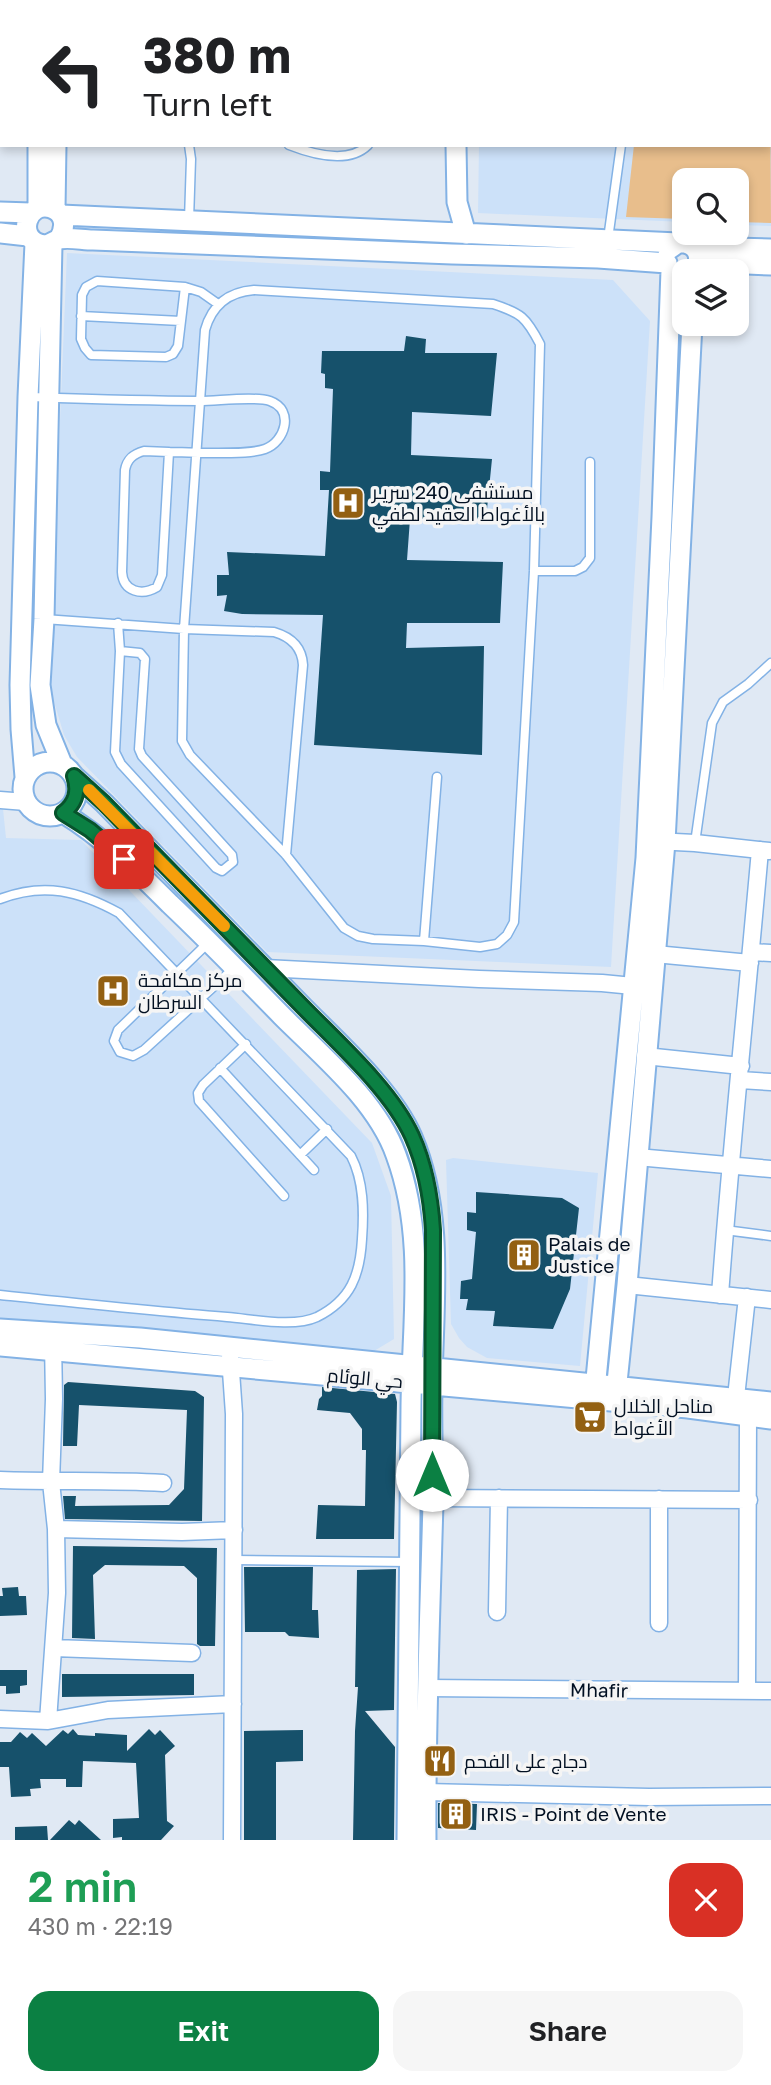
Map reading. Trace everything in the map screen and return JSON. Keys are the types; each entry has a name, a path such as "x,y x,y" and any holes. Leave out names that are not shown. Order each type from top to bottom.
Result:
{"street":[{"path":"38,147 46,211 64,223 63,232 44,241"},
{"path":"46,211 57,147"},
{"path":"456,147 457,202 466,234"},
{"path":"445,233 452,221 457,202"},
{"path":"44,241 26,229 26,221 46,211"},
{"path":"0,212 46,211 608,240 672,260"},
{"path":"0,233 44,241 598,258 672,263"},
{"path":"44,241 49,398 40,685 46,726 77,793 70,808 63,813 46,816 38,814 26,802 23,794 25,777 20,685 28,397 44,241"},
{"path":"714,259 771,249"},
{"path":"749,265 771,265"},
{"path":"615,1394 655,954 662,531 680,336"},
{"path":"594,1392 633,986 655,841 691,336"},
{"path":"25,777 30,770 45,762 68,770 104,803 391,1101 412,1136 425,1173 432,1211 434,1248 433,1498 427,1688 426,1840"},
{"path":"0,800 26,802"},
{"path":"63,813 90,830 124,859 235,967 351,1087 374,1114 392,1145 404,1178 414,1242 415,1287 407,1840"},
{"path":"655,841 766,850 751,958 720,1295"},
{"path":"655,954 751,958 771,953"},
{"path":"265,968 633,986"},
{"path":"645,1056 740,1073 771,1082"},
{"path":"636,1157 771,1170"},
{"path":"627,1285 771,1300"},
{"path":"736,1397 747,1297"},
{"name":"حي الوئام","path":"0,1329 53,1341 615,1394 736,1397 771,1402"},
{"path":"48,1721 57,1593 56,1529 51,1482 53,1341"},
{"name":"حي الوئام","path":"0,1346 53,1341"},
{"path":"230,1357 234,1414 232,1840"},
{"name":"حي الوئام","path":"615,1394 688,1408 771,1419"},
{"path":"747,1691 748,1417"},
{"path":"0,1480 163,1483"},
{"path":"433,1498 749,1500"},
{"path":"498,1612 499,1498"},
{"path":"659,1499 659,1623"},
{"path":"56,1529 182,1532 234,1530"},
{"path":"54,1648 192,1653"},
{"name":"Mhafir","path":"427,1688 771,1691"},
{"path":"0,1719 48,1721 108,1710 233,1703"},
{"path":"426,1792 649,1797 771,1796"}],"lane":[{"path":"189,147 189,220"},
{"path":"294,147 338,156 354,154 365,147"},
{"path":"608,240 621,147"},
{"path":"185,287 178,346 173,354 166,357 92,355 85,348 81,339 82,295 86,287 97,281 185,287 201,292 218,304"},
{"path":"267,290 493,304 513,310 528,323 540,344 534,571 514,922 507,935 497,944 481,947 373,939 358,936 344,928 286,855 190,755 182,740 184,629 199,401 207,320 218,304 234,293 267,290"},
{"path":"81,316 181,321"},
{"path":"28,397 266,400 280,408 286,423 281,438 261,451 169,452 133,455 126,464 122,578 132,590 151,590 161,581 169,452"},
{"path":"534,571 575,571 583,567 590,558 590,462"},
{"path":"44,619 274,632 294,642 302,655 286,855"},
{"path":"118,623 120,651 115,752 121,764 216,868 222,871 227,869 233,862 232,855 142,756 139,749 145,659 140,653 120,651"},
{"path":"695,843 712,723 723,702 771,663"},
{"path":"424,941 437,777"},
{"path":"0,899 31,890 50,889 87,897 119,912 351,1156 359,1178 363,1214 361,1263 354,1283 342,1298 314,1318 284,1322 0,1295"},
{"path":"209,942 118,1030 114,1041 120,1052 132,1056 144,1050 235,967"},
{"path":"246,1044 203,1085 198,1093 199,1101 284,1196"},
{"path":"220,1068 314,1170"},
{"path":"300,1155 327,1129"},
{"path":"725,1230 771,1236"},
{"path":"234,1560 410,1562"}],"shaded area":[{"path":"479,147 771,147 771,226 749,225 749,168 672,168 672,221 478,213"},
{"path":"634,147 771,147 771,223 749,222 749,168 672,168 672,219 626,217"},
{"name":"مستشفى 240 سريـر بالأغواط العقيد لطفي","path":"67,253 613,280 650,321 611,967 267,952 77,757 64,735 49,685"},
{"name":"مركز مكافحة السرطان","path":"0,808 3,809 6,838 81,840 372,1143 391,1196 394,1339 374,1351 0,1318"},
{"path":"453,1158 598,1173 580,1366 487,1358 467,1347 459,1338 451,1324 446,1160"}],"building":[{"path":"406,336 426,339 425,353 497,353 491,416 412,412 411,455 492,459 486,519 410,519 407,560 503,562 500,623 407,623 406,648 484,646 482,755 314,745 323,615 242,614 224,611 227,595 217,596 217,575 229,575 227,552 325,556 329,490 320,490 320,471 330,472 333,389 325,388 325,374 321,373 322,351 404,351"},
{"name":"Palais de Justice","path":"476,1192 562,1198 579,1208 570,1289 553,1329 493,1326 495,1311 466,1310 468,1299 460,1299 461,1281 472,1279 476,1232 467,1230 467,1212 476,1213"},
{"path":"68,1382 195,1391 204,1397 202,1521 65,1519 63,1496 76,1496 75,1506 169,1505 184,1489 187,1410 79,1405 77,1446 63,1446 64,1385"},
{"path":"322,1387 395,1394 394,1539 316,1539 318,1505 365,1506 366,1450 362,1450 362,1429 350,1413 317,1410"},
{"path":"73,1546 217,1548 215,1646 197,1644 197,1578 184,1566 105,1565 93,1575 95,1639 72,1638"},
{"path":"244,1567 313,1567 312,1610 318,1610 319,1638 289,1636 285,1632 245,1632"},
{"path":"396,1569 394,1710 365,1711 395,1747 394,1840 353,1840 358,1687 355,1687 357,1570"},
{"path":"18,1587 19,1596 26,1596 27,1615 0,1616 2,1588"},
{"path":"0,1670 27,1670 27,1685 20,1686 20,1693 6,1694 6,1686 0,1686"},
{"path":"62,1674 194,1674 194,1695 62,1697"},
{"path":"73,1729 78,1735 127,1735 127,1751 149,1729 155,1735 160,1730 175,1746 165,1755 167,1821 174,1826 161,1840 113,1838 113,1819 139,1818 136,1763 83,1761 82,1787 66,1787 66,1779 40,1779 41,1788 30,1789 31,1796 11,1797 9,1767 0,1767 0,1742 11,1742 20,1732 27,1738 32,1733 46,1746 63,1730 68,1734"},
{"path":"303,1730 303,1761 276,1762 276,1840 244,1840 244,1731"},
{"name":"IRIS - Point de Vente","path":"438,1803 477,1804 476,1830 438,1828"},
{"path":"69,1820 75,1825 79,1820 101,1840 50,1840"},
{"path":"47,1826 48,1840 15,1840 15,1827"}],"slow traffic":[{"path":"89,790 224,926"}],"place":[{"name":"مستشفى 240 سريـر بالأغواط العقيد لطفي","path":"348,503"},
{"name":"مركز مكافحة السرطان","path":"113,991"},
{"name":"Palais de Justice","path":"524,1255"},
{"name":"مناحل الخلال الأغواط","path":"590,1417"},
{"name":"دجاج على الفحم","path":"440,1761"},
{"name":"IRIS - Point de Vente","path":"456,1814"}],"route":[{"path":"124,859 90,830 63,813 70,808 77,793 74,776 104,803 331,1036 391,1101 412,1136 425,1173 432,1211 432,1475"}]}
